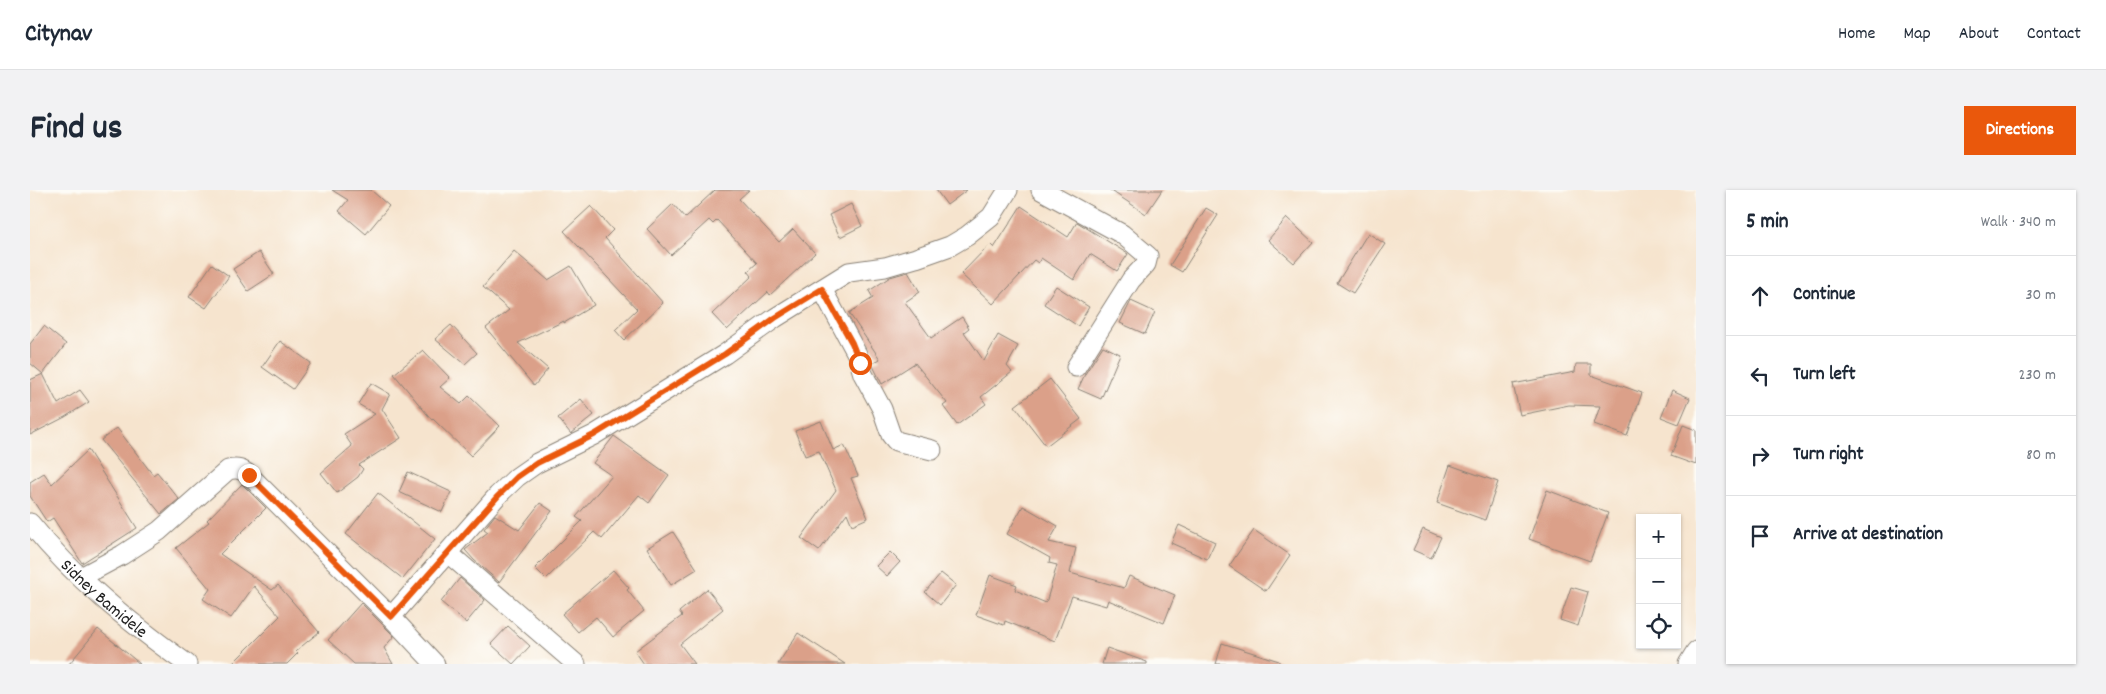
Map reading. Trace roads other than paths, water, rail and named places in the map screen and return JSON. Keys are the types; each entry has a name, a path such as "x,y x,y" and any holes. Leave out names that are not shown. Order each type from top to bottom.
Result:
{"street":[{"path":"391,617 498,496 517,477 537,463 594,435 725,354 775,318 849,272 885,267 950,246 981,226 991,217 1008,190"},
{"path":"1041,190 1122,234 1148,256 1146,264 1131,280 1076,367"},
{"path":"822,289 857,354 863,374 882,409 891,434 896,441 932,450"},
{"path":"80,577 122,555 159,531 228,470 236,468 243,470 249,475 391,617 435,664"},
{"name":"Sidney Bamidele","path":"30,523 80,577 132,624 187,664"},
{"path":"448,553 576,664"},
{"path":"1688,664 1696,651"}]}
